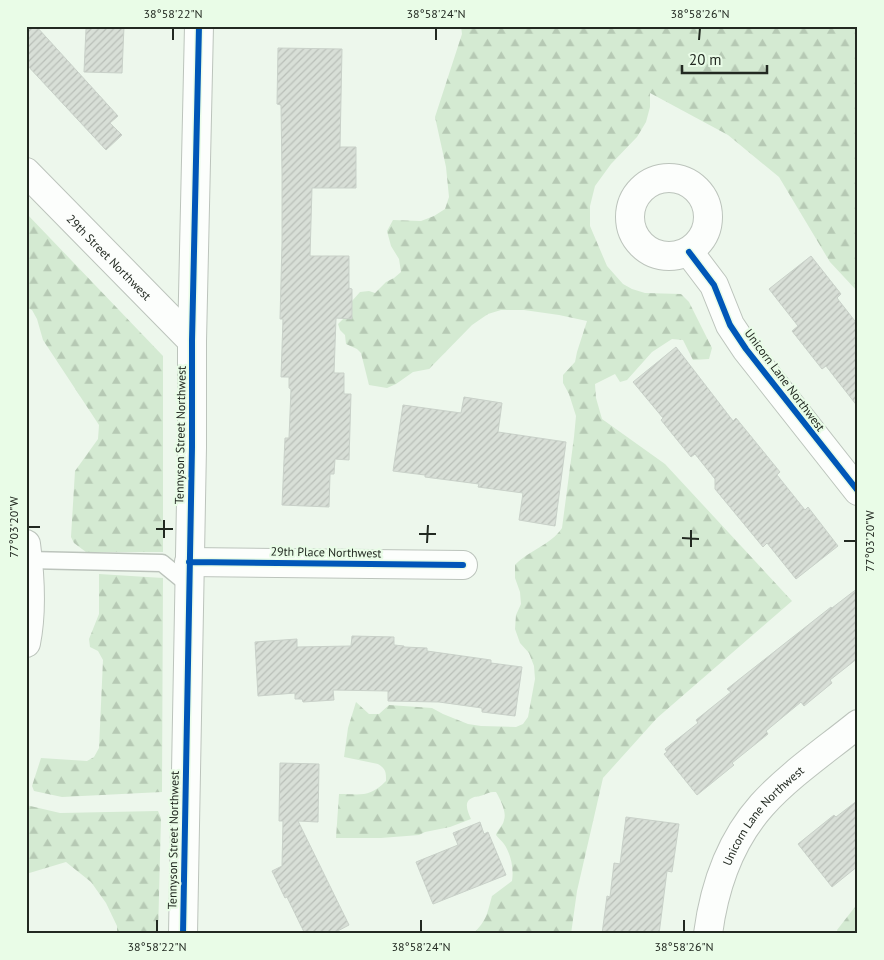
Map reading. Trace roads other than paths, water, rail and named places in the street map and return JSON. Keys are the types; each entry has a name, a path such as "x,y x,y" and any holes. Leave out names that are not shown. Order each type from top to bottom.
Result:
{"street":[{"name":"Tennyson Street Northwest","path":"183,934 199,26"},
{"name":"29th Street Northwest","path":"26,172 192,341"},
{"name":"Unicorn Lane Northwest","path":"689,252 714,285 727,319 746,349 858,490"},
{"path":"26,643 30,598 27,552"},
{"name":"29th Place Northwest","path":"189,574 463,565"},
{"name":"Unicorn Lane Northwest","path":"708,934 713,902 723,871 736,843 754,815 785,782 858,724"}],"lane":[{"path":"27,552 162,563 189,574"}]}
